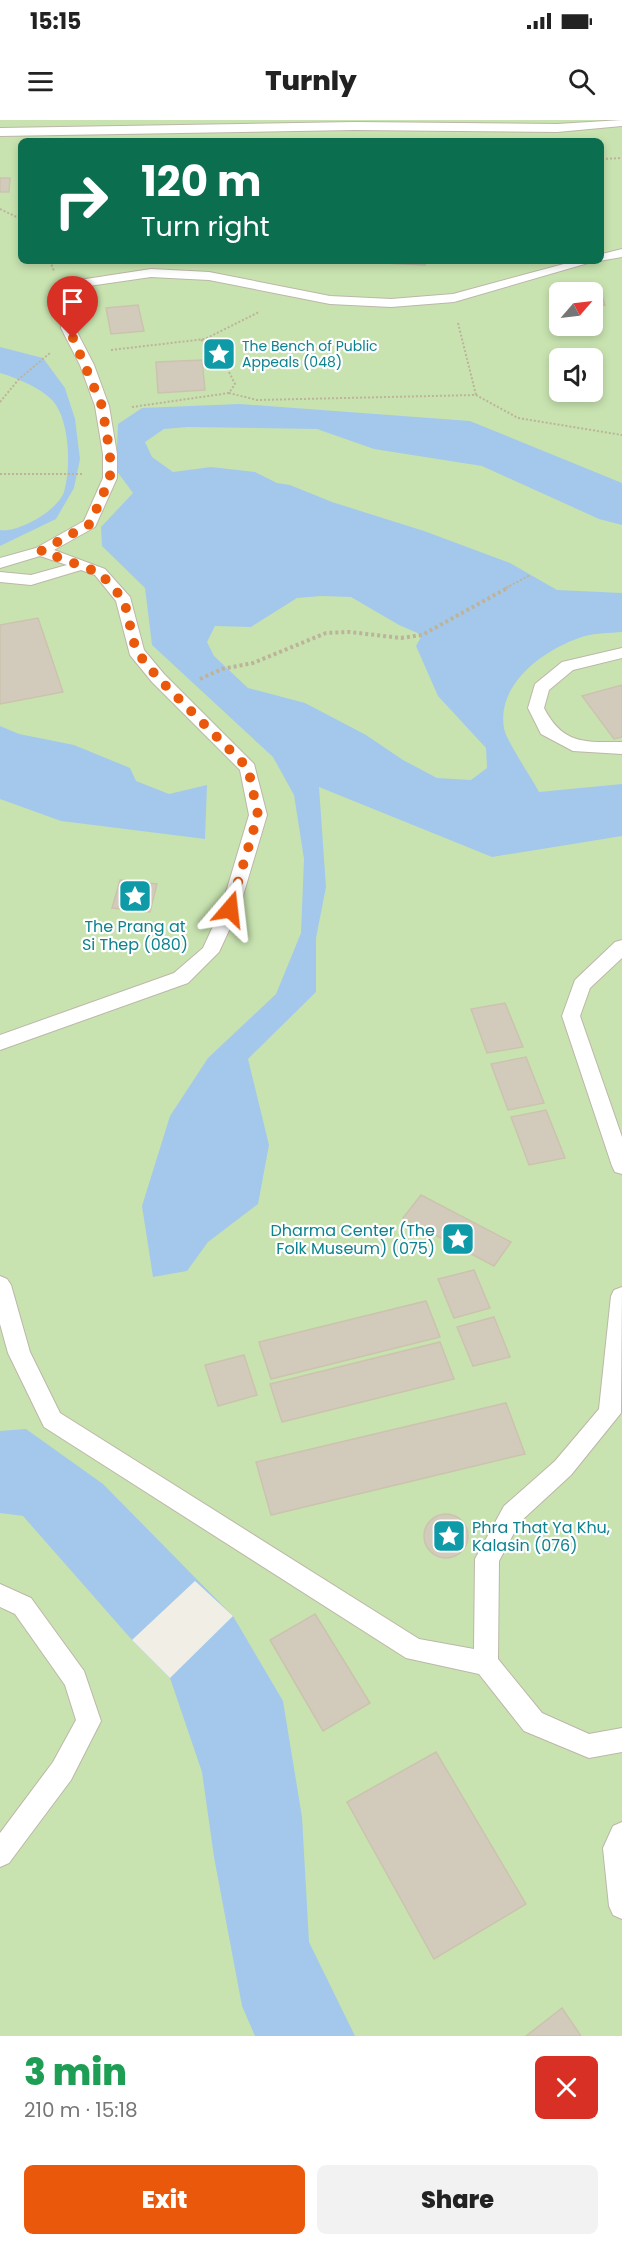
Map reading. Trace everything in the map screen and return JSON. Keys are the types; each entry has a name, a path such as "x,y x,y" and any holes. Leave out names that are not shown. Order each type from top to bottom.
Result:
{"lane":[{"path":"0,132 354,126 557,128 622,123"},
{"path":"604,257 622,252"},
{"path":"0,563 41,551 90,524 110,478 110,454 103,411 81,353 68,328 66,295 78,284 152,273 209,276 330,300 391,303 452,298 578,264"},
{"path":"0,1043 181,978 210,952 230,909 258,815 248,768 158,678 136,651 124,600 100,573 41,551"},
{"path":"0,577 10,581 55,576 81,565"},
{"path":"622,653 568,666 541,688 536,708 548,730 579,747 622,748"},
{"path":"622,947 582,985 571,1016 622,1167"},
{"path":"0,1285 19,1353 52,1420 415,1650 486,1663"},
{"path":"622,1296 616,1416 512,1514 487,1559 486,1663 533,1722 589,1746 622,1740"},
{"path":"0,1595 23,1605 75,1679 89,1721 62,1772 0,1854"},
{"path":"622,1835 616,1848 622,1906"}],"path":[{"path":"604,159 622,158"},
{"path":"0,209 18,218"},
{"path":"81,353 201,340 263,310 257,286"},
{"path":"452,298 476,395"},
{"path":"201,340 216,348 215,360 227,368 235,384 229,393"},
{"path":"0,402 19,379 43,358"},
{"path":"103,411 229,393 257,400 476,395 518,418 622,435"},
{"path":"0,474 77,473"},
{"path":"192,682 226,668 252,663 309,636 340,632 361,632 389,638 410,638 422,635 530,574"}],"green space":[{"path":"0,120 622,120 622,2036 0,2036"}],"water":[{"path":"0,347 43,358 65,388 75,419 80,459 74,488 56,519 0,546 0,530 17,528 37,519 60,499 66,482 68,458 66,432 59,410 53,401 42,392 0,373"},
{"path":"239,404 470,421 622,483 622,525 599,519 482,466 374,449 317,429 188,427 164,429 145,442 152,457 173,472 211,467 255,472 277,483 290,485 332,502 424,531 510,563 557,590 622,593 622,632 585,636 541,658 516,682 508,696 504,711 504,728 539,792 622,784 622,836 492,857 319,787 326,887 316,938 316,992 248,1059 269,1145 258,1204 208,1242 187,1271 153,1277 142,1206 170,1116 208,1058 276,994 301,933 304,859 294,795 273,757 152,645 145,588 102,546 101,527 133,493 116,470 118,424 142,408","holes":["351,597 399,625 422,635 416,646 438,696 486,748 487,768 471,780 437,778 403,760 366,735 305,703 248,688 214,656 207,642 215,626 251,627 297,598"]},
{"path":"0,726 19,734 74,745 130,768 136,781 169,794 207,785 205,839 61,821 0,799"},
{"path":"26,1429 103,1484 233,1616 283,1701 302,1817 309,1942 355,2036 255,2036 242,2006 214,1857 202,1772 170,1678 132,1640 23,1516 0,1513 0,1431"}],"pier":[{"path":"195,1581 233,1616 170,1678 132,1640"}],"building":[{"path":"0,178 10,178 9,192 0,192"},
{"path":"138,305 144,331 111,334 106,308"},
{"path":"202,360 205,390 158,393 156,362"},
{"path":"38,618 63,692 0,704 0,625"},
{"path":"622,685 622,737 614,739 582,696"},
{"path":"120,880 157,884 150,912 112,908"},
{"path":"505,1003 523,1047 487,1053 471,1009"},
{"path":"526,1057 544,1103 508,1110 491,1064"},
{"path":"546,1110 565,1158 529,1165 511,1117"},
{"path":"421,1195 511,1242 494,1266 403,1218"},
{"path":"474,1270 490,1308 454,1318 438,1279"},
{"path":"426,1301 440,1337 271,1379 259,1342"},
{"path":"494,1317 510,1357 473,1366 457,1327"},
{"path":"440,1342 454,1379 282,1422 270,1384"},
{"path":"244,1355 257,1395 218,1406 205,1365"},
{"path":"506,1403 525,1454 271,1515 256,1462"},
{"path":"446,1514 461,1521 468,1536 461,1551 446,1558 431,1551 424,1536 431,1521"},
{"path":"315,1614 370,1703 323,1731 270,1640"},
{"path":"436,1752 526,1904 434,1959 347,1802"},
{"path":"562,2008 581,2036 526,2036"}],"place":[{"name":"The Bench of Public Appeals (048)","path":"219,354"},
{"name":"The Prang at Si Thep (080)","path":"135,896"},
{"name":"Dharma Center (The Folk Museum) (075)","path":"458,1239"},
{"name":"Phra That Ya Khu, Kalasin (076)","path":"449,1536"}],"route":[{"path":"73,338 87,365 102,406 110,454 110,478 90,524 41,551 100,573 124,600 136,651 158,678 248,768 258,815 230,909"}]}
